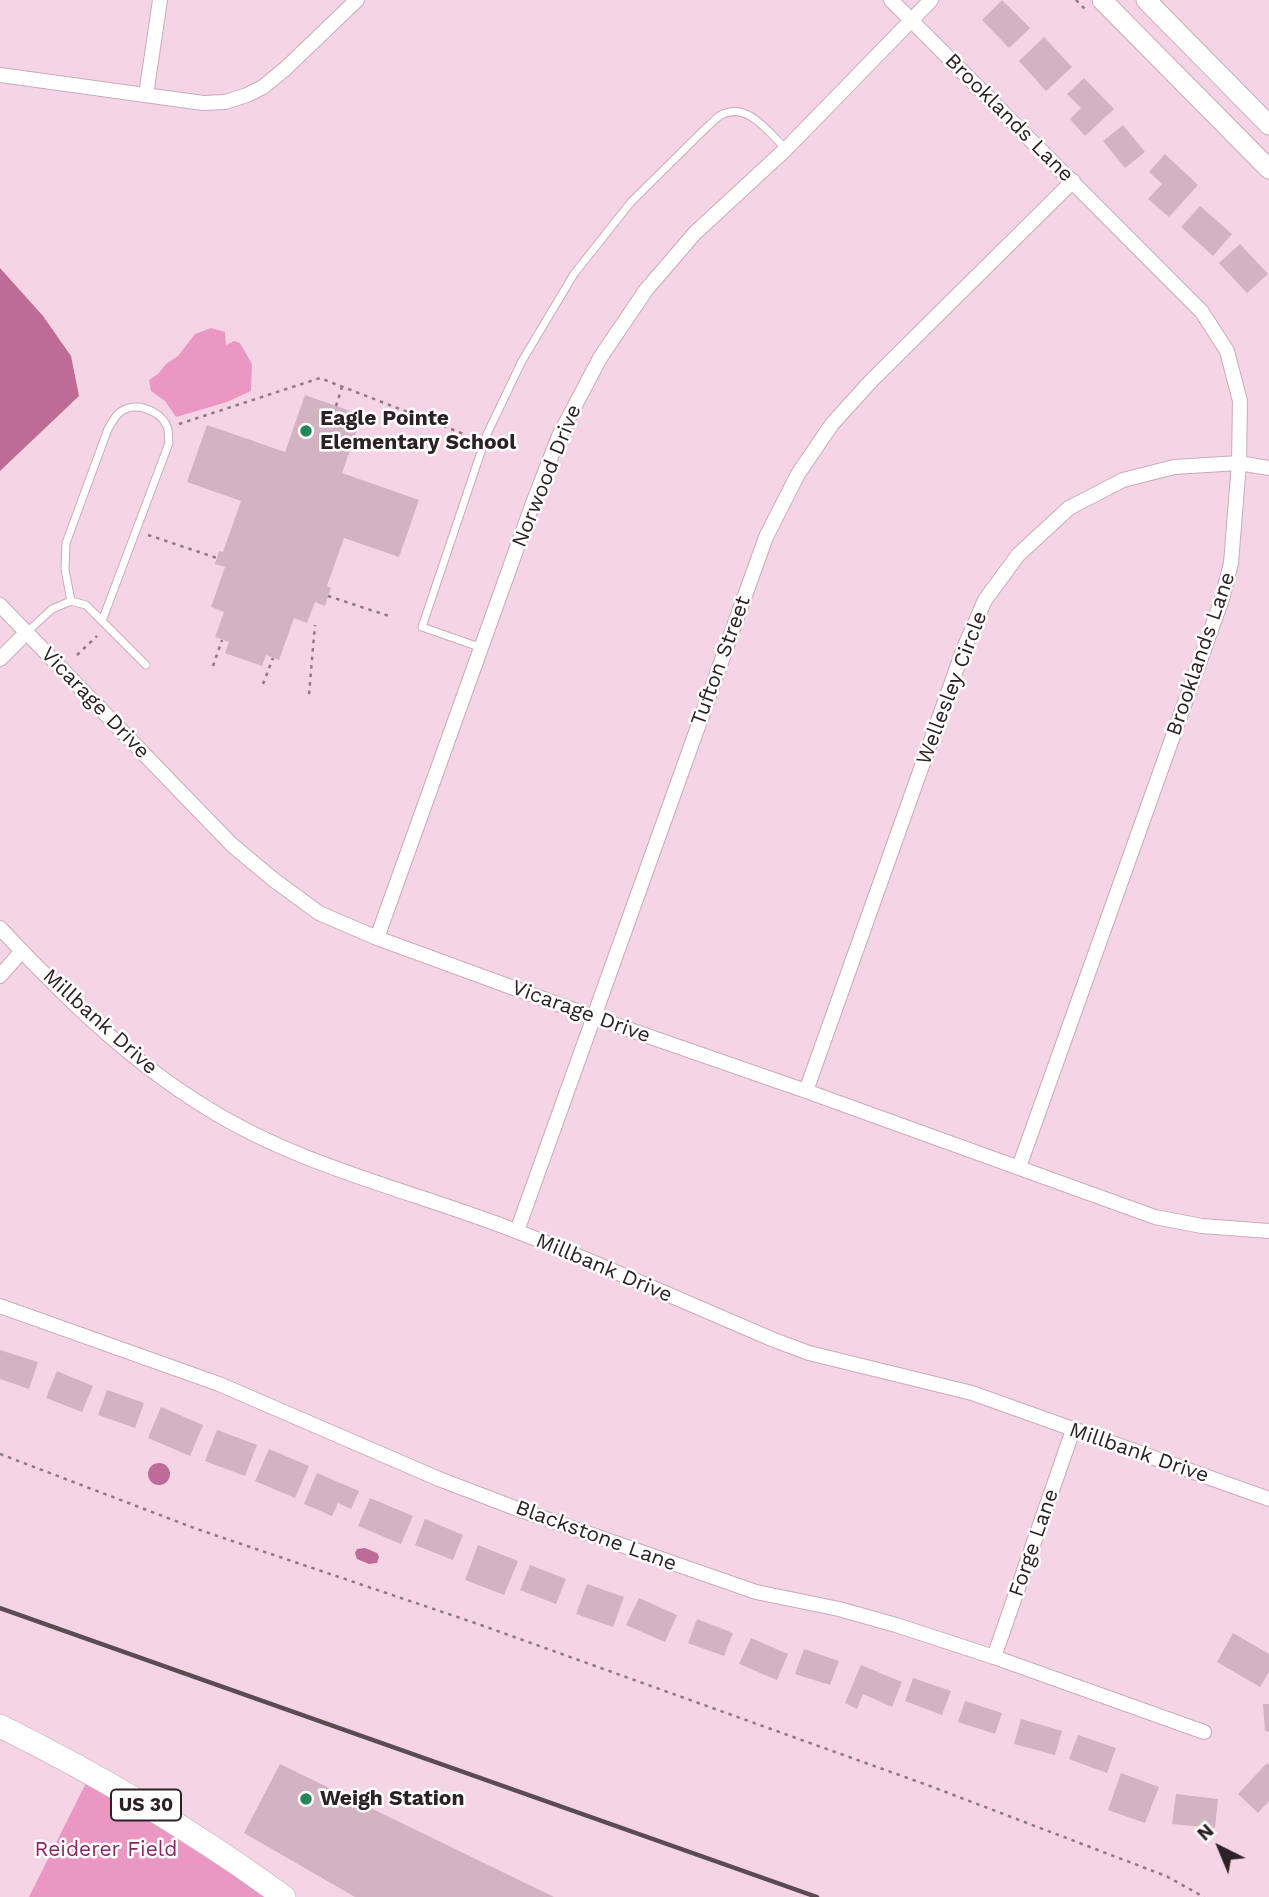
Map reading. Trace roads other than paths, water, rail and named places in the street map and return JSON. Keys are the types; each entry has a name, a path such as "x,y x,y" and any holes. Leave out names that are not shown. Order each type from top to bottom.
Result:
{"main road":[{"name":"US 30","path":"0,1726 166,1816 284,1897"}],"street":[{"path":"146,95 160,0"},
{"path":"0,75 203,103 225,102 263,87 357,0"},
{"name":"Brooklands Lane","path":"891,0 1202,312 1227,352 1240,401 1239,463 1231,564 1222,599 1018,1167"},
{"name":"Norwood Drive","path":"377,939 533,503 559,436 600,358 646,289 695,233 786,149 931,0"},
{"path":"1102,0 1269,169"},
{"path":"1146,0 1269,125"},
{"name":"Tufton Street","path":"517,1231 766,537 798,474 832,424 872,380 1073,181"},
{"name":"Wellesley Circle","path":"806,1091 964,648 985,600 1018,555 1069,508 1123,480 1174,467 1239,463 1269,468"},
{"name":"Vicarage Drive","path":"0,605 232,845 319,913 377,939 1155,1217 1202,1226 1269,1231"},
{"path":"0,659 26,634"},
{"name":"Millbank Drive","path":"0,928 98,1026 149,1069 208,1109 269,1141 517,1231 809,1353 972,1393 1269,1499"},
{"path":"0,976 22,951"},
{"name":"Blackstone Lane","path":"0,1306 219,1384 439,1479 615,1543 756,1592 897,1625 1204,1732"},
{"name":"Forge Lane","path":"994,1657 1073,1430"}],"lane":[{"path":"482,648 422,627 487,434 522,361 574,274 631,202 722,114 742,111 754,118 786,149"},
{"path":"71,601 65,569 66,544 98,454 118,413 131,406 143,407 156,413 168,427 169,443 102,621"},
{"path":"26,634 52,609 71,601 86,606 146,665"}],"railway":[{"path":"0,1608 817,1897"}],"place":[{"name":"Eagle Pointe Elementary School","path":"306,431"},
{"name":"Weigh Station","path":"306,1799"}],"park label":[{"name":"Reiderer Field","path":"106,1850"}]}
